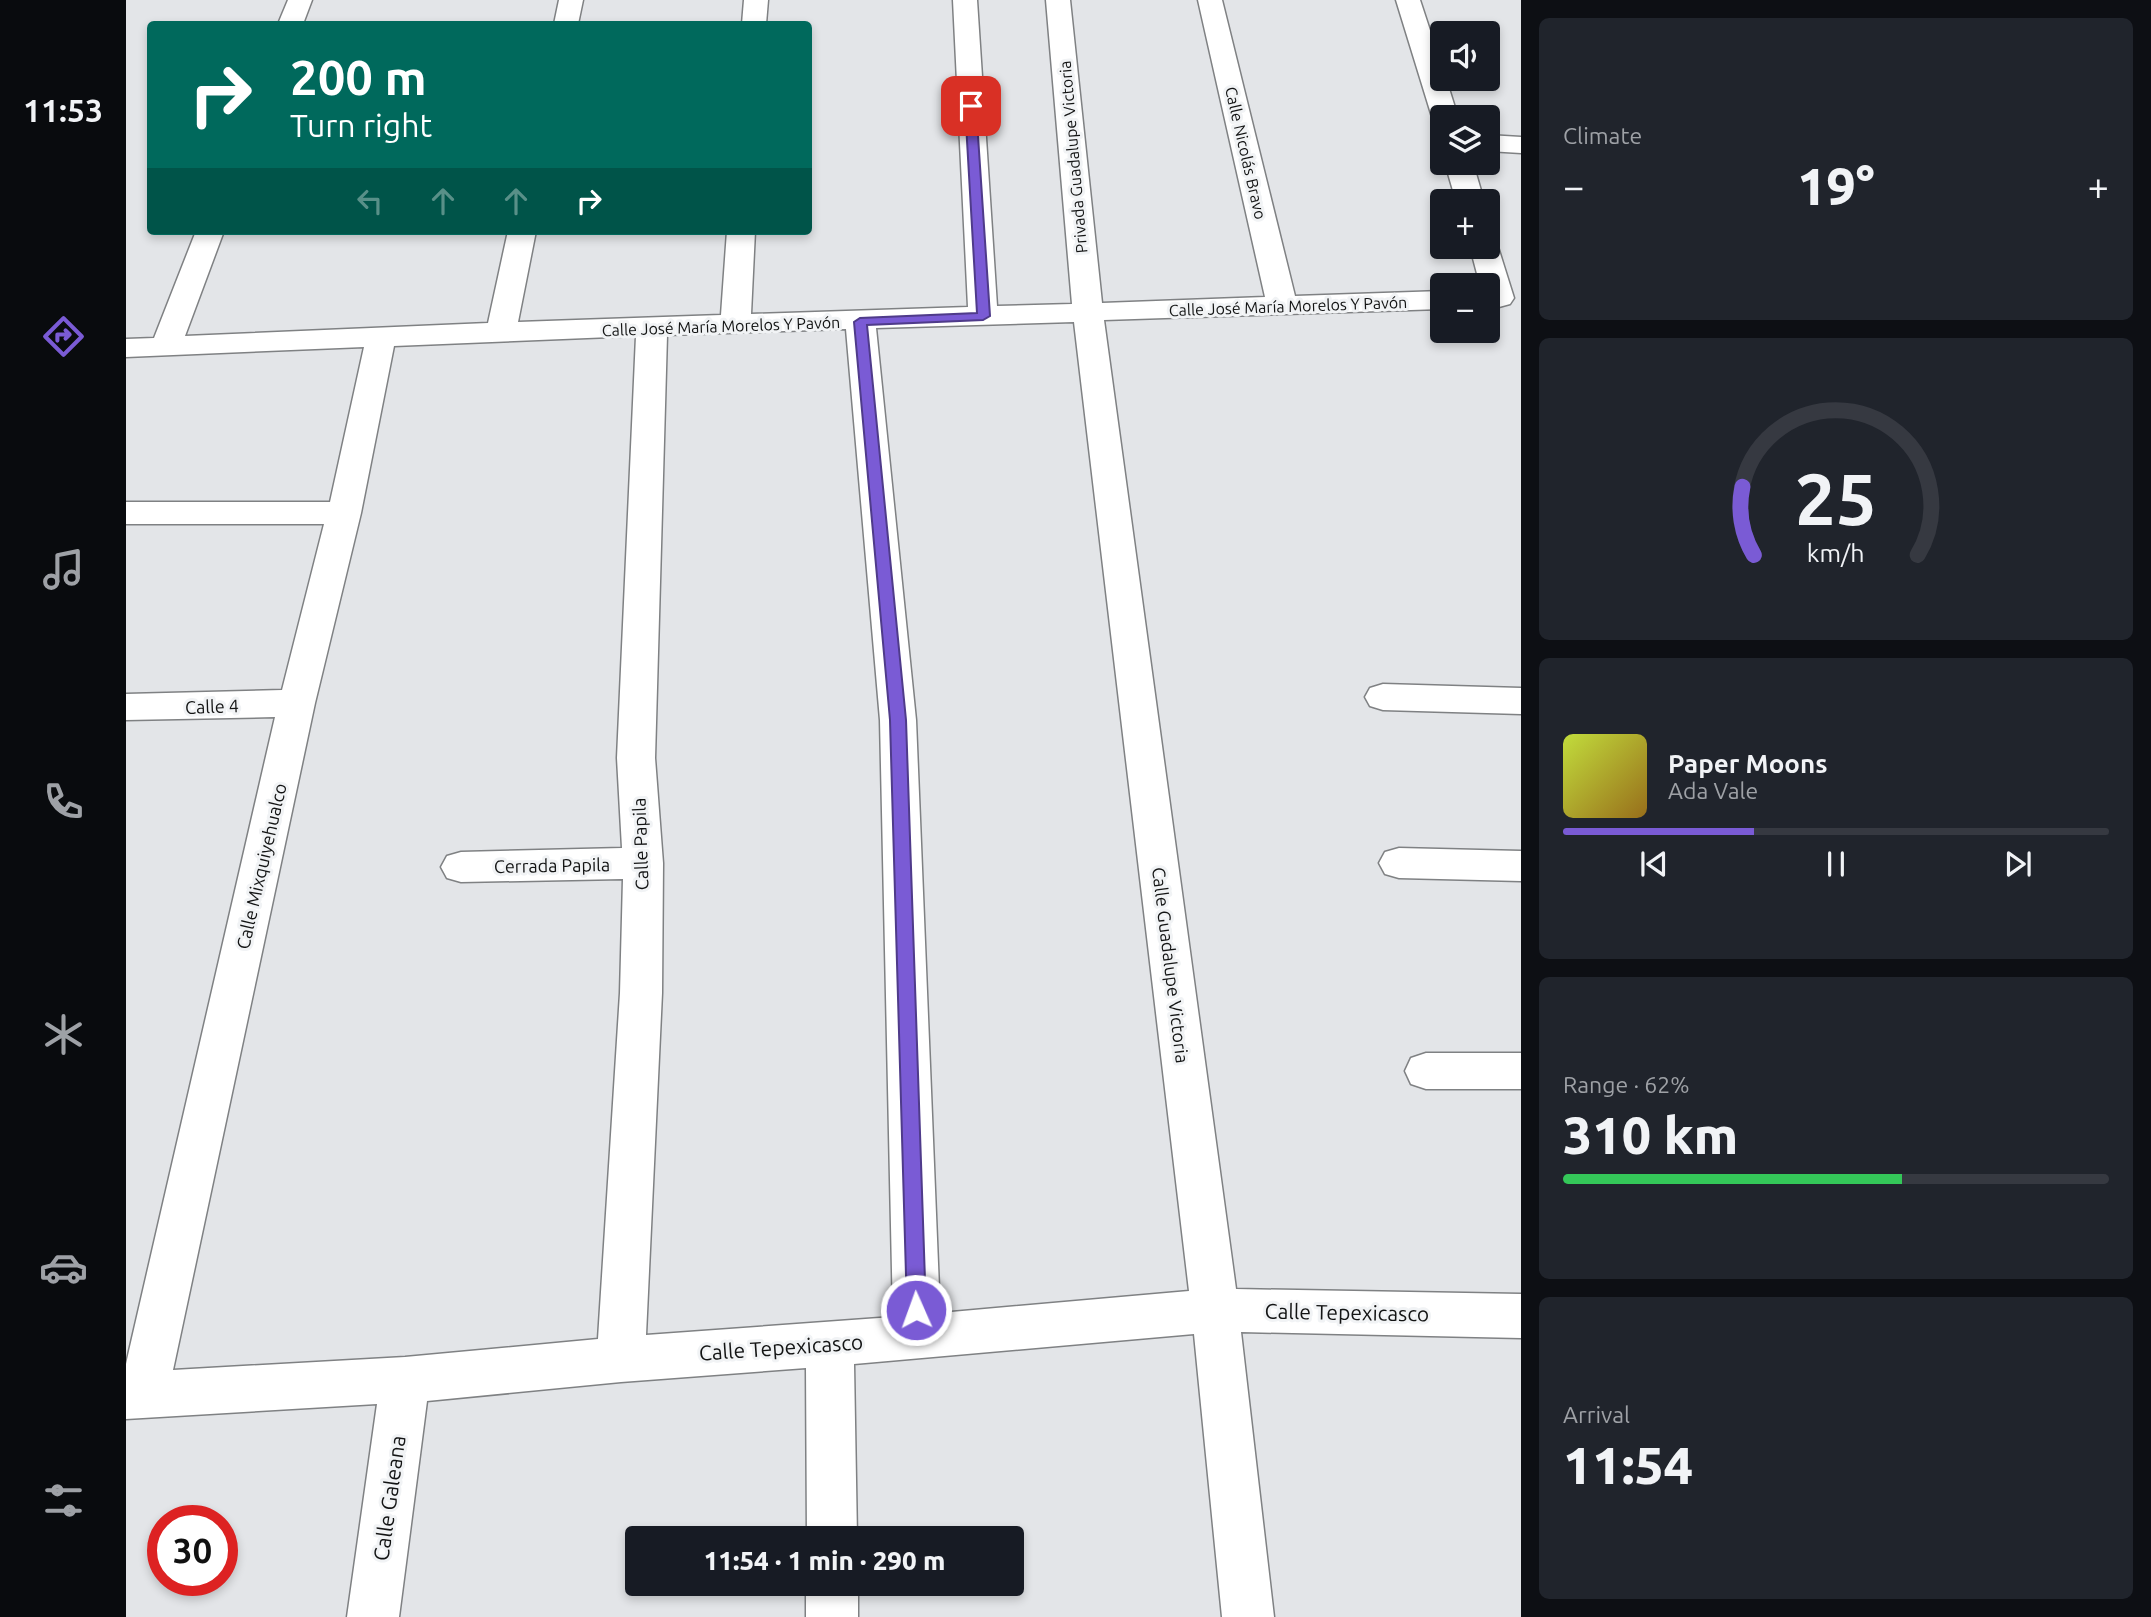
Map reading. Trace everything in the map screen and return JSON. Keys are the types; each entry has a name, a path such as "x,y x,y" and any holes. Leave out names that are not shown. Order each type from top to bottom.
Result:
{"street":[{"path":"292,21 300,0"},
{"path":"567,21 571,0"},
{"path":"754,21 755,0"},
{"path":"965,0 983,316"},
{"name":"Privada Guadalupe Victoria","path":"1058,0 1088,313"},
{"name":"Calle Nicolás Bravo","path":"1210,0 1282,306"},
{"path":"1408,0 1441,105"},
{"path":"1500,144 1521,145"},
{"path":"166,346 208,235"},
{"path":"501,332 521,235"},
{"path":"735,324 741,235"},
{"path":"1488,259 1502,298"},
{"name":"Calle José María Morelos Y Pavón","path":"126,348 501,332 860,322 1430,300"},
{"name":"Calle Guadalupe Victoria","path":"1088,313 1214,1310 1248,1617"},
{"path":"860,322 898,720 917,1337"},
{"name":"Calle Papila","path":"621,1359 641,993 643,863 636,758 652,328"},
{"name":"Calle Mixquiyehualco","path":"135,1396 344,513 381,337"},
{"path":"126,513 344,513"},
{"path":"1383,697 1521,701"},
{"name":"Calle 4","path":"126,707 297,703"},
{"name":"Cerrada Papila","path":"461,867 643,863"},
{"path":"1399,863 1521,866"},
{"path":"1426,1071 1521,1071"},
{"name":"Calle Tepexicasco","path":"135,1396 404,1380 621,1359 917,1337 1214,1310 1521,1316"},
{"path":"830,1343 832,1526"},
{"name":"Calle Galeana","path":"373,1617 404,1380"},
{"path":"832,1596 832,1617"}],"route":[{"path":"916,1310 898,720 860,322 983,316 971,106"}]}
